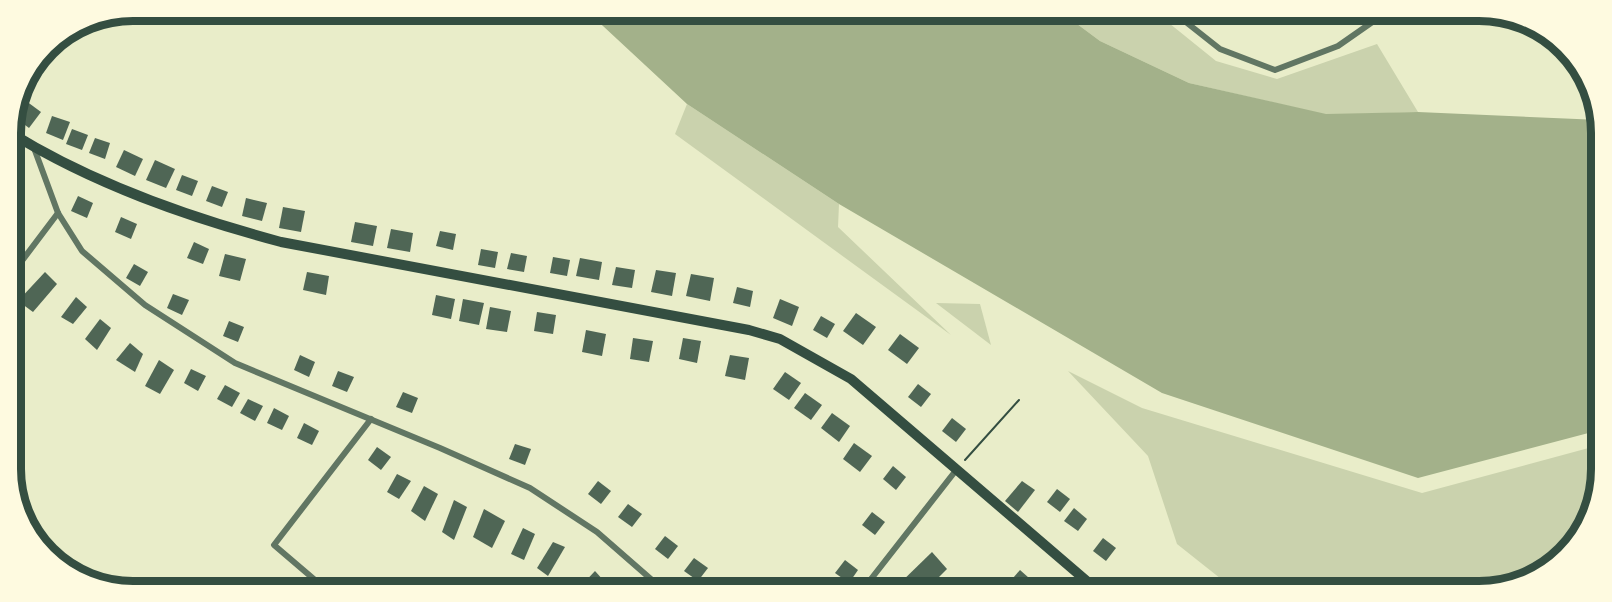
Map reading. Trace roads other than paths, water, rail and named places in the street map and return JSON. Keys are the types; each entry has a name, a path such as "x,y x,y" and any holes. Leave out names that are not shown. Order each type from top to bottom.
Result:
{"main road":[{"path":"21,139 165,206 220,226 281,242 749,330 780,339 851,380 1086,581"}],"street":[{"path":"1185,21 1220,49 1275,70 1338,46 1374,21"},
{"path":"34,147 58,213 82,251 145,305 235,363 531,488 597,532 653,581"},
{"path":"21,262 58,213"},
{"path":"316,581 274,545 371,419"},
{"path":"869,581 957,469"}]}
